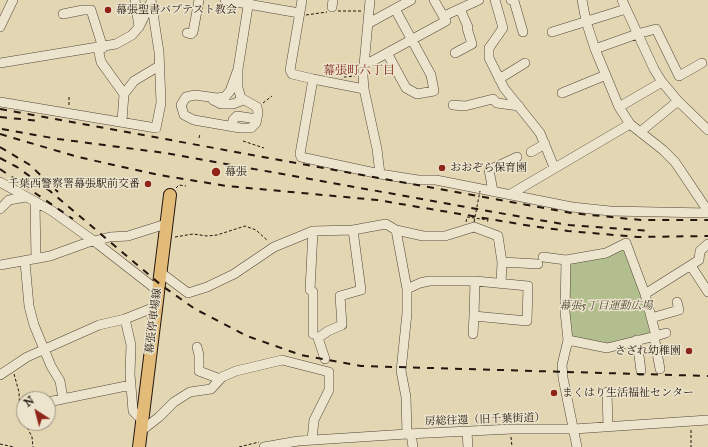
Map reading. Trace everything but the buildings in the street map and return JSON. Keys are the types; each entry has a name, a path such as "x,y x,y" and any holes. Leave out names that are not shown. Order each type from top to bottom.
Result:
{"main road":[{"name":"幕張停車場線","path":"139,447 157,290 170,195"}],"street":[{"path":"0,27 13,0"},
{"path":"135,0 139,27"},
{"path":"0,63 101,48 124,40 139,27 149,9 151,0 159,52 158,66 161,103 156,128 122,121 0,102"},
{"path":"187,33 191,34 193,32 199,0"},
{"path":"225,0 248,2 299,13"},
{"path":"302,0 290,70 292,74 313,80 364,90"},
{"path":"370,0 363,76 364,90 380,174"},
{"path":"369,23 411,0"},
{"path":"365,65 446,21 434,0"},
{"path":"444,16 479,0"},
{"path":"505,0 495,2 503,28 490,46 488,53 499,79 533,124 545,144 554,167"},
{"path":"512,0 514,2 516,15 523,32"},
{"path":"582,0 586,21 595,50 619,107 630,124 675,162 708,212"},
{"path":"622,0 626,4 637,34 662,82 678,101 708,130"},
{"path":"238,69 228,94 225,97 217,98 195,95 186,97 181,105 182,113 188,118 232,127 251,128 254,126 257,119 257,107 244,100 238,91 238,69 248,2"},
{"path":"552,32 586,21 626,4"},
{"path":"387,53 406,88 417,94 438,90 395,9"},
{"path":"455,53 472,44 467,28 468,27 460,9"},
{"path":"63,14 91,10 101,48 101,62 124,94"},
{"path":"595,50 637,34 656,29 679,76 702,63"},
{"path":"499,79 525,63"},
{"path":"122,121 124,94 134,81 158,66"},
{"path":"562,93 606,75"},
{"path":"313,80 300,154 301,157 380,174 418,180 436,180 572,207 610,211 708,212"},
{"path":"619,107 662,82"},
{"path":"208,97 221,104 233,104 244,100"},
{"path":"453,105 465,106 493,99 497,103 519,106"},
{"path":"640,132 678,101"},
{"path":"509,195 554,167 630,124"},
{"path":"531,152 545,144"},
{"path":"493,191 489,170 517,157"},
{"path":"0,182 52,211 157,290"},
{"path":"0,209 9,200 27,196"},
{"path":"35,202 36,259"},
{"path":"0,265 25,262 93,241 128,236 166,224"},
{"path":"160,272 188,293 207,287 234,274 274,247 313,231 353,230 386,224 396,230 423,236 445,236 470,226 480,228 498,236 502,262 501,284"},
{"path":"325,359 318,338 328,331 342,325 340,296 361,290 353,230"},
{"path":"396,230 407,289 407,313 401,371 406,397 409,434 413,447"},
{"path":"313,231 310,290 313,292 313,334"},
{"path":"502,262 566,260 606,253 626,243 645,294 655,336 660,369"},
{"path":"645,294 700,260 700,251 708,244"},
{"path":"566,260 565,312 568,340 562,365 563,378 578,447"},
{"path":"25,262 30,306 34,325 51,366 60,381 63,399"},
{"path":"691,266 708,292"},
{"path":"407,289 429,281 474,281 528,286 527,321 474,316"},
{"path":"473,334 474,281"},
{"path":"651,318 679,310 677,302"},
{"path":"0,375 12,366 99,325 125,319 155,307"},
{"path":"125,319 131,345 131,385 133,411 141,426 159,418 180,397 190,392 212,389 220,379 236,371 282,360 327,370 329,372 329,390 314,420 312,440"},
{"path":"568,340 607,348 666,333"},
{"path":"637,340 641,371"},
{"path":"197,347 199,355 199,371 220,379"},
{"path":"56,400 131,385"},
{"path":"607,392 608,426"},
{"name":"房総往還（旧千葉街道）","path":"264,447 298,444 312,440 409,434 574,429 690,420 708,420"},
{"path":"467,432 468,447"}],"path":[{"path":"262,104 272,96"},
{"path":"198,138 200,134"},
{"path":"243,141 264,148"},
{"path":"170,195 179,185 186,186"},
{"path":"474,222 480,191"},
{"path":"164,238 193,234 207,236 248,226 256,230 274,247"},
{"path":"12,366 19,391"},
{"path":"690,420 691,447"},
{"path":"29,431 32,437 33,447"},
{"path":"511,434 512,447"},
{"path":"0,444 14,447"}],"green space":[{"name":"幕張5丁目運動広場","path":"626,248 653,333 607,346 572,338 568,312 570,262"}],"railway":[{"path":"0,109 571,213 641,220 708,220"},
{"path":"0,117 40,121"},
{"path":"2,129 58,139 165,153 569,225 650,231"},
{"path":"0,134 78,157 159,175 227,186 377,200 568,231 638,237 708,236"},
{"path":"0,147 30,165 58,192"},
{"path":"0,158 17,167 50,191 161,285 195,309 247,336 301,355 361,366 708,376"},
{"path":"0,169 73,219"}],"place":[{"name":"幕張聖書バプテスト教会","path":"108,10"},
{"name":"おおぞら保育園","path":"442,168"},
{"name":"幕張","path":"216,172"},
{"name":"千葉西警察署幕張駅前交番","path":"148,184"},
{"name":"さざれ幼稚園","path":"689,351"},
{"name":"まくはり生活福祉センター","path":"554,393"}],"district":[{"name":"幕張町六丁目","path":"359,71"}]}
